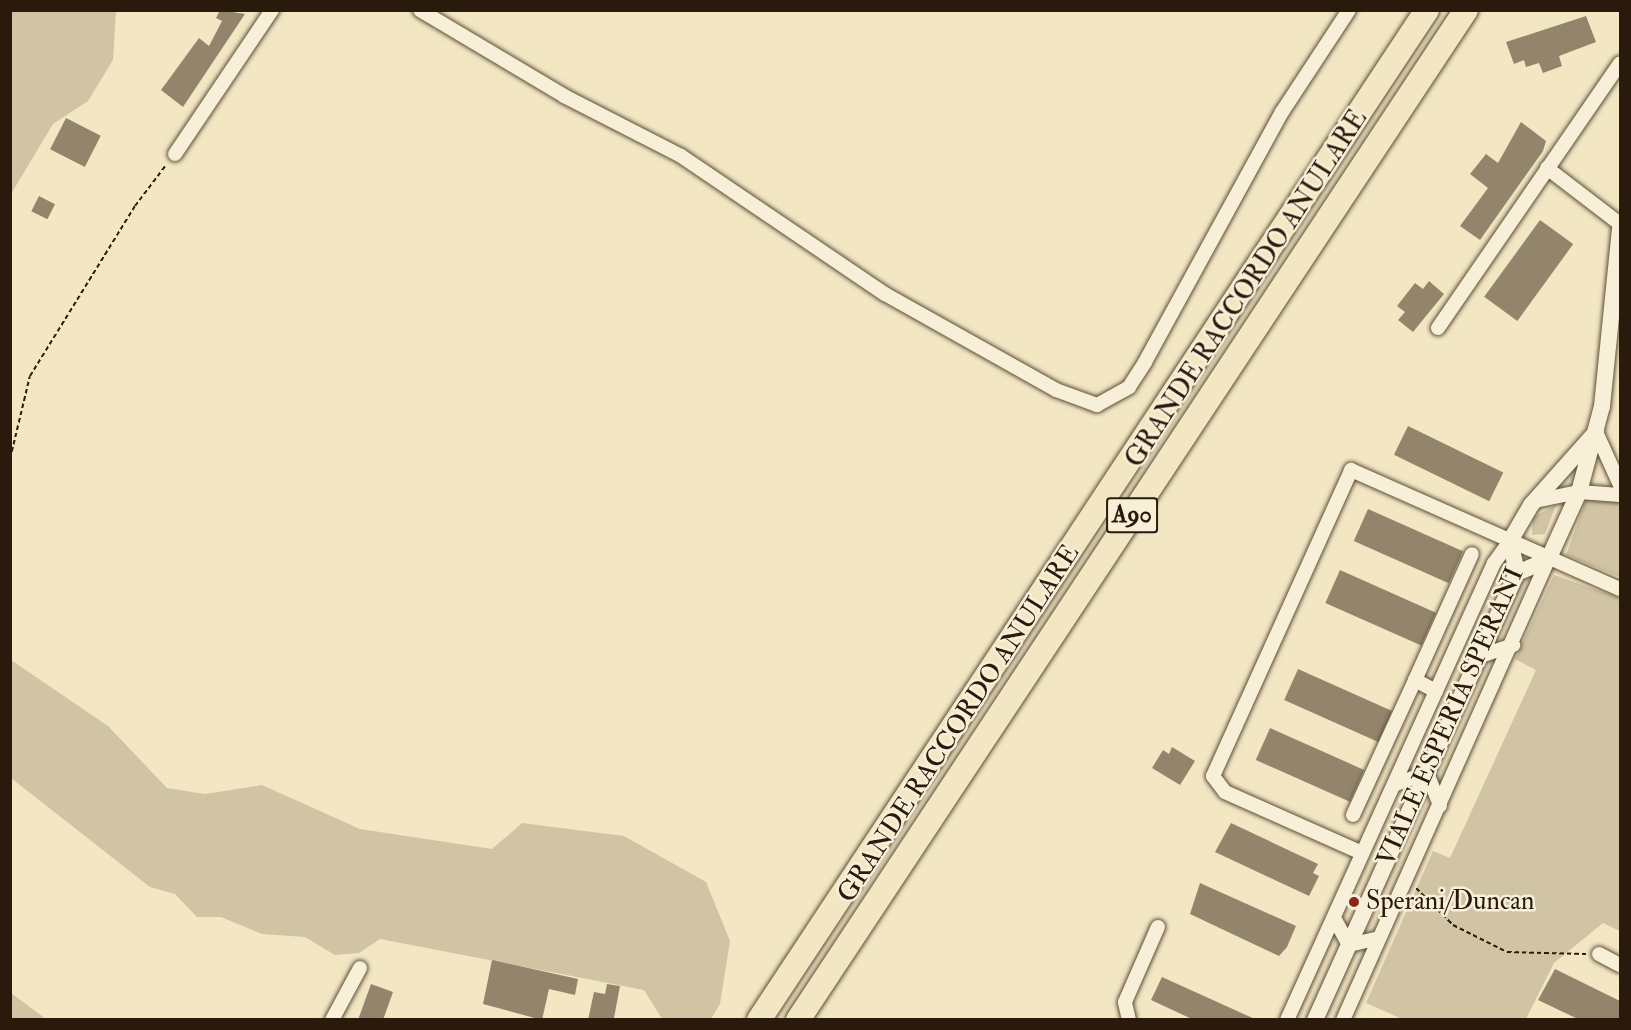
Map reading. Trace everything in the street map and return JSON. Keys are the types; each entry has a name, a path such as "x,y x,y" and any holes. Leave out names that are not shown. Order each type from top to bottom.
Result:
{"highway":[{"name":"GRANDE RACCORDO ANULARE","path":"759,1020 1427,10"},
{"name":"GRANDE RACCORDO ANULARE","path":"798,1020 1466,10"}],"street":[{"path":"175,154 272,10"},
{"path":"420,10 564,96 681,156 885,294 1056,390 1097,405 1129,387 1145,362 1282,112 1349,10"},
{"path":"1438,328 1620,63"},
{"path":"1547,168 1620,224"},
{"name":"VIALE ESPERIA SPERANI","path":"1343,1020 1513,645 1579,492 1596,432 1620,229"},
{"path":"1596,432 1620,485"},
{"name":"VIALE ESPERIA SPERANI","path":"1287,1020 1362,853 1396,784 1494,563 1535,501 1596,432"},
{"path":"1362,853 1225,792 1214,779 1214,768 1351,470 1548,560 1620,589"},
{"path":"1535,501 1579,492 1620,495"},
{"name":"VIALE ESPERIA SPERANI","path":"1315,1020 1517,573 1510,541"},
{"path":"1353,814 1472,554"},
{"path":"1517,573 1548,560"},
{"path":"1480,656 1513,645"},
{"path":"1422,664 1444,675"},
{"path":"1415,680 1436,691"},
{"path":"1407,697 1429,708"},
{"path":"1396,784 1428,773 1440,806"},
{"path":"1334,918 1349,945 1379,938"},
{"path":"1129,1020 1125,1002 1158,927"},
{"path":"1599,954 1620,965"},
{"path":"332,1020 360,968"}],"path":[{"path":"10,459 30,376 135,206 175,154"},
{"path":"1406,882 1425,894 1453,925 1507,952 1599,954"}],"shaded area":[{"path":"11,10 116,11 113,60 88,101 53,124 11,194"},
{"path":"1599,499 1620,503 1620,577 1566,555 1586,500"},
{"path":"1556,505 1545,534 1532,535 1533,517"},
{"path":"1554,575 1620,598 1620,931 1603,923 1554,963 1526,1019 1402,1019 1366,1003 1433,851 1450,858 1536,670 1515,659"},
{"path":"11,660 108,726 167,788 205,794 262,785 360,829 492,849 522,823 624,836 706,882 730,941 720,1004 711,1019 662,1019 644,990 380,939 359,953 335,955 305,937 262,934 221,917 197,917 175,894 150,887 11,778"},
{"path":"11,993 46,1019 11,1019"}],"building":[{"path":"220,10 245,14 183,107 161,90 199,38 209,46 222,21 216,18"},
{"path":"1586,16 1596,42 1559,56 1562,66 1543,73 1539,63 1526,67 1524,60 1514,64 1506,42"},
{"path":"66,118 101,136 85,167 50,149"},
{"path":"1521,122 1546,141 1543,151 1480,240 1460,226 1488,188 1470,174 1486,154 1498,163"},
{"path":"39,196 55,204 47,219 31,211"},
{"path":"1540,220 1573,244 1517,321 1484,297"},
{"path":"1429,281 1444,294 1413,332 1398,320 1405,312 1397,306 1415,283 1423,289"},
{"path":"1408,426 1503,472 1489,501 1394,455"},
{"path":"1368,509 1463,551 1449,583 1354,541"},
{"path":"1340,570 1436,613 1421,646 1325,603"},
{"path":"1298,669 1392,711 1378,742 1284,700"},
{"path":"1270,728 1364,770 1350,802 1256,760"},
{"path":"1172,747 1195,761 1180,785 1152,768 1163,750 1169,754"},
{"path":"1231,823 1318,864 1313,873 1319,876 1309,896 1215,852"},
{"path":"1200,883 1296,926 1287,947 1279,956 1190,914"},
{"path":"492,960 578,979 575,995 549,989 542,1020 483,1004"},
{"path":"1555,969 1620,1001 1620,1020 1580,1020 1538,1000"},
{"path":"1162,977 1257,1020 1194,1020 1151,1000"},
{"path":"371,984 393,992 383,1020 358,1020"},
{"path":"607,984 620,986 614,1018 588,1020 594,992 605,994"}],"place":[{"name":"Sperani/Duncan","path":"1354,902"}]}
